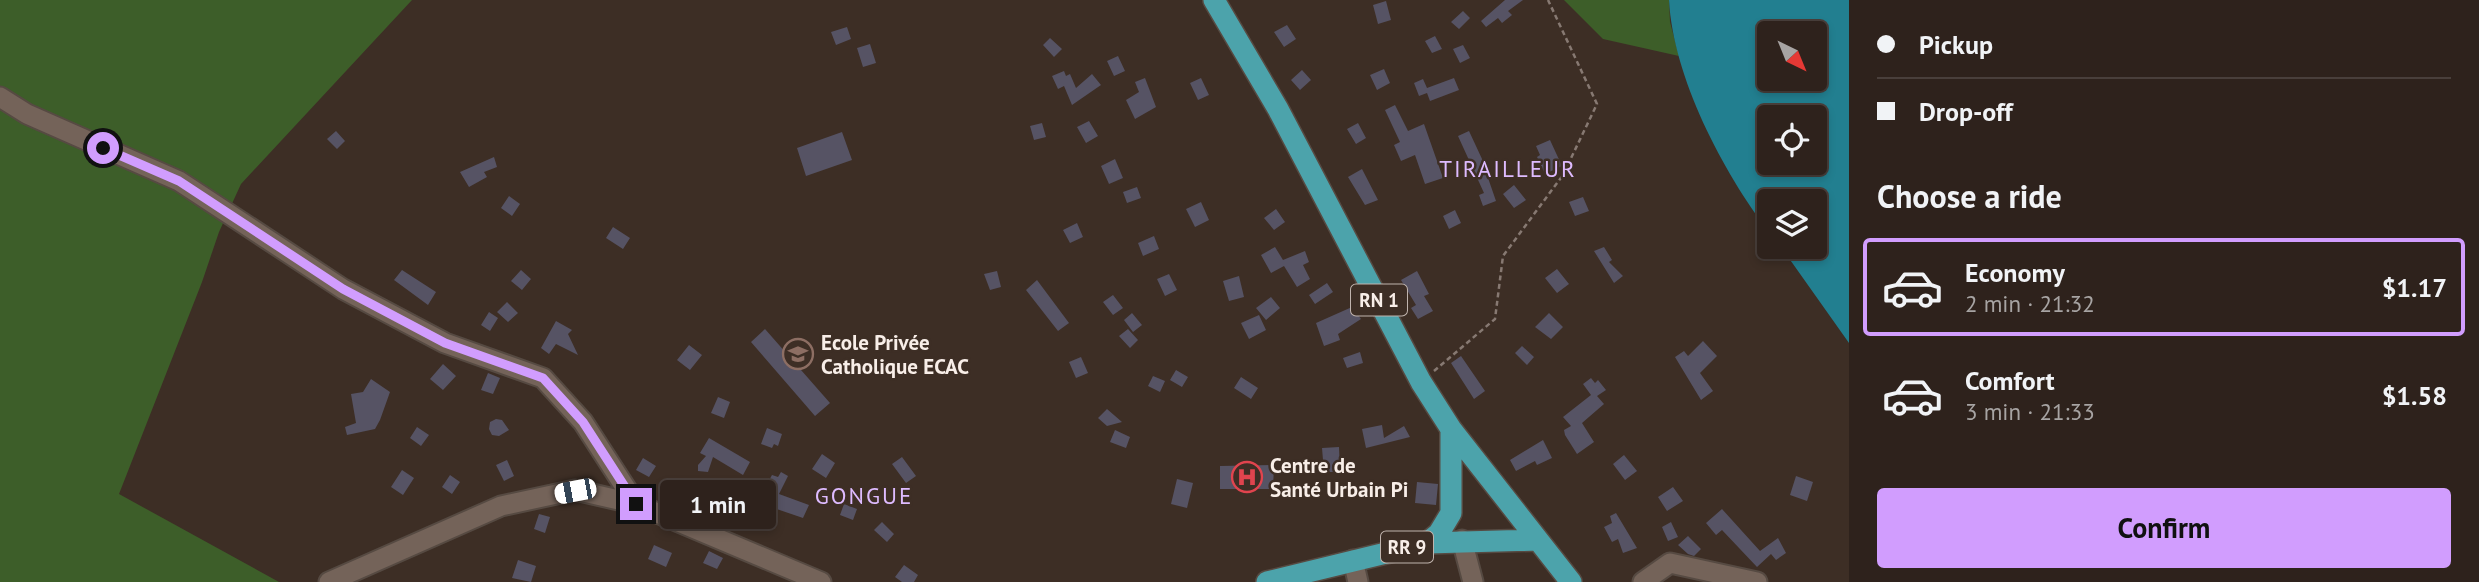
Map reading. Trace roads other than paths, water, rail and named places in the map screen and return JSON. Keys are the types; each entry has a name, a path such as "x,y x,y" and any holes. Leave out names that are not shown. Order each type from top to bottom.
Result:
{"main road":[{"name":"RN 1","path":"1214,0 1278,109 1421,382 1451,429 1571,582"},
{"name":"RR 9","path":"1427,543 1439,533 1451,513 1451,429"},
{"name":"RR 9","path":"1266,582 1427,543 1538,540"}],"street":[{"path":"0,97 26,114 179,181 343,289 445,343 543,378 583,422 636,504"},
{"path":"329,582 501,506 575,491 636,504 821,582"},
{"path":"1462,540 1473,582"},
{"path":"1353,560 1358,582"},
{"path":"1643,582 1670,564 1757,582"}],"water":[{"path":"1669,0 1849,0 1849,343 1790,259 1827,259 1827,189 1757,189 1757,215 1718,153 1690,91 1680,60"}],"place":[{"name":"Ecole Privée Catholique ECAC","path":"798,354"},
{"name":"Centre de Santé Urbain Pi","path":"1247,477"}],"district":[{"name":"TIRAILLEUR","path":"1508,168"},
{"name":"GONGUE","path":"864,495"}]}
